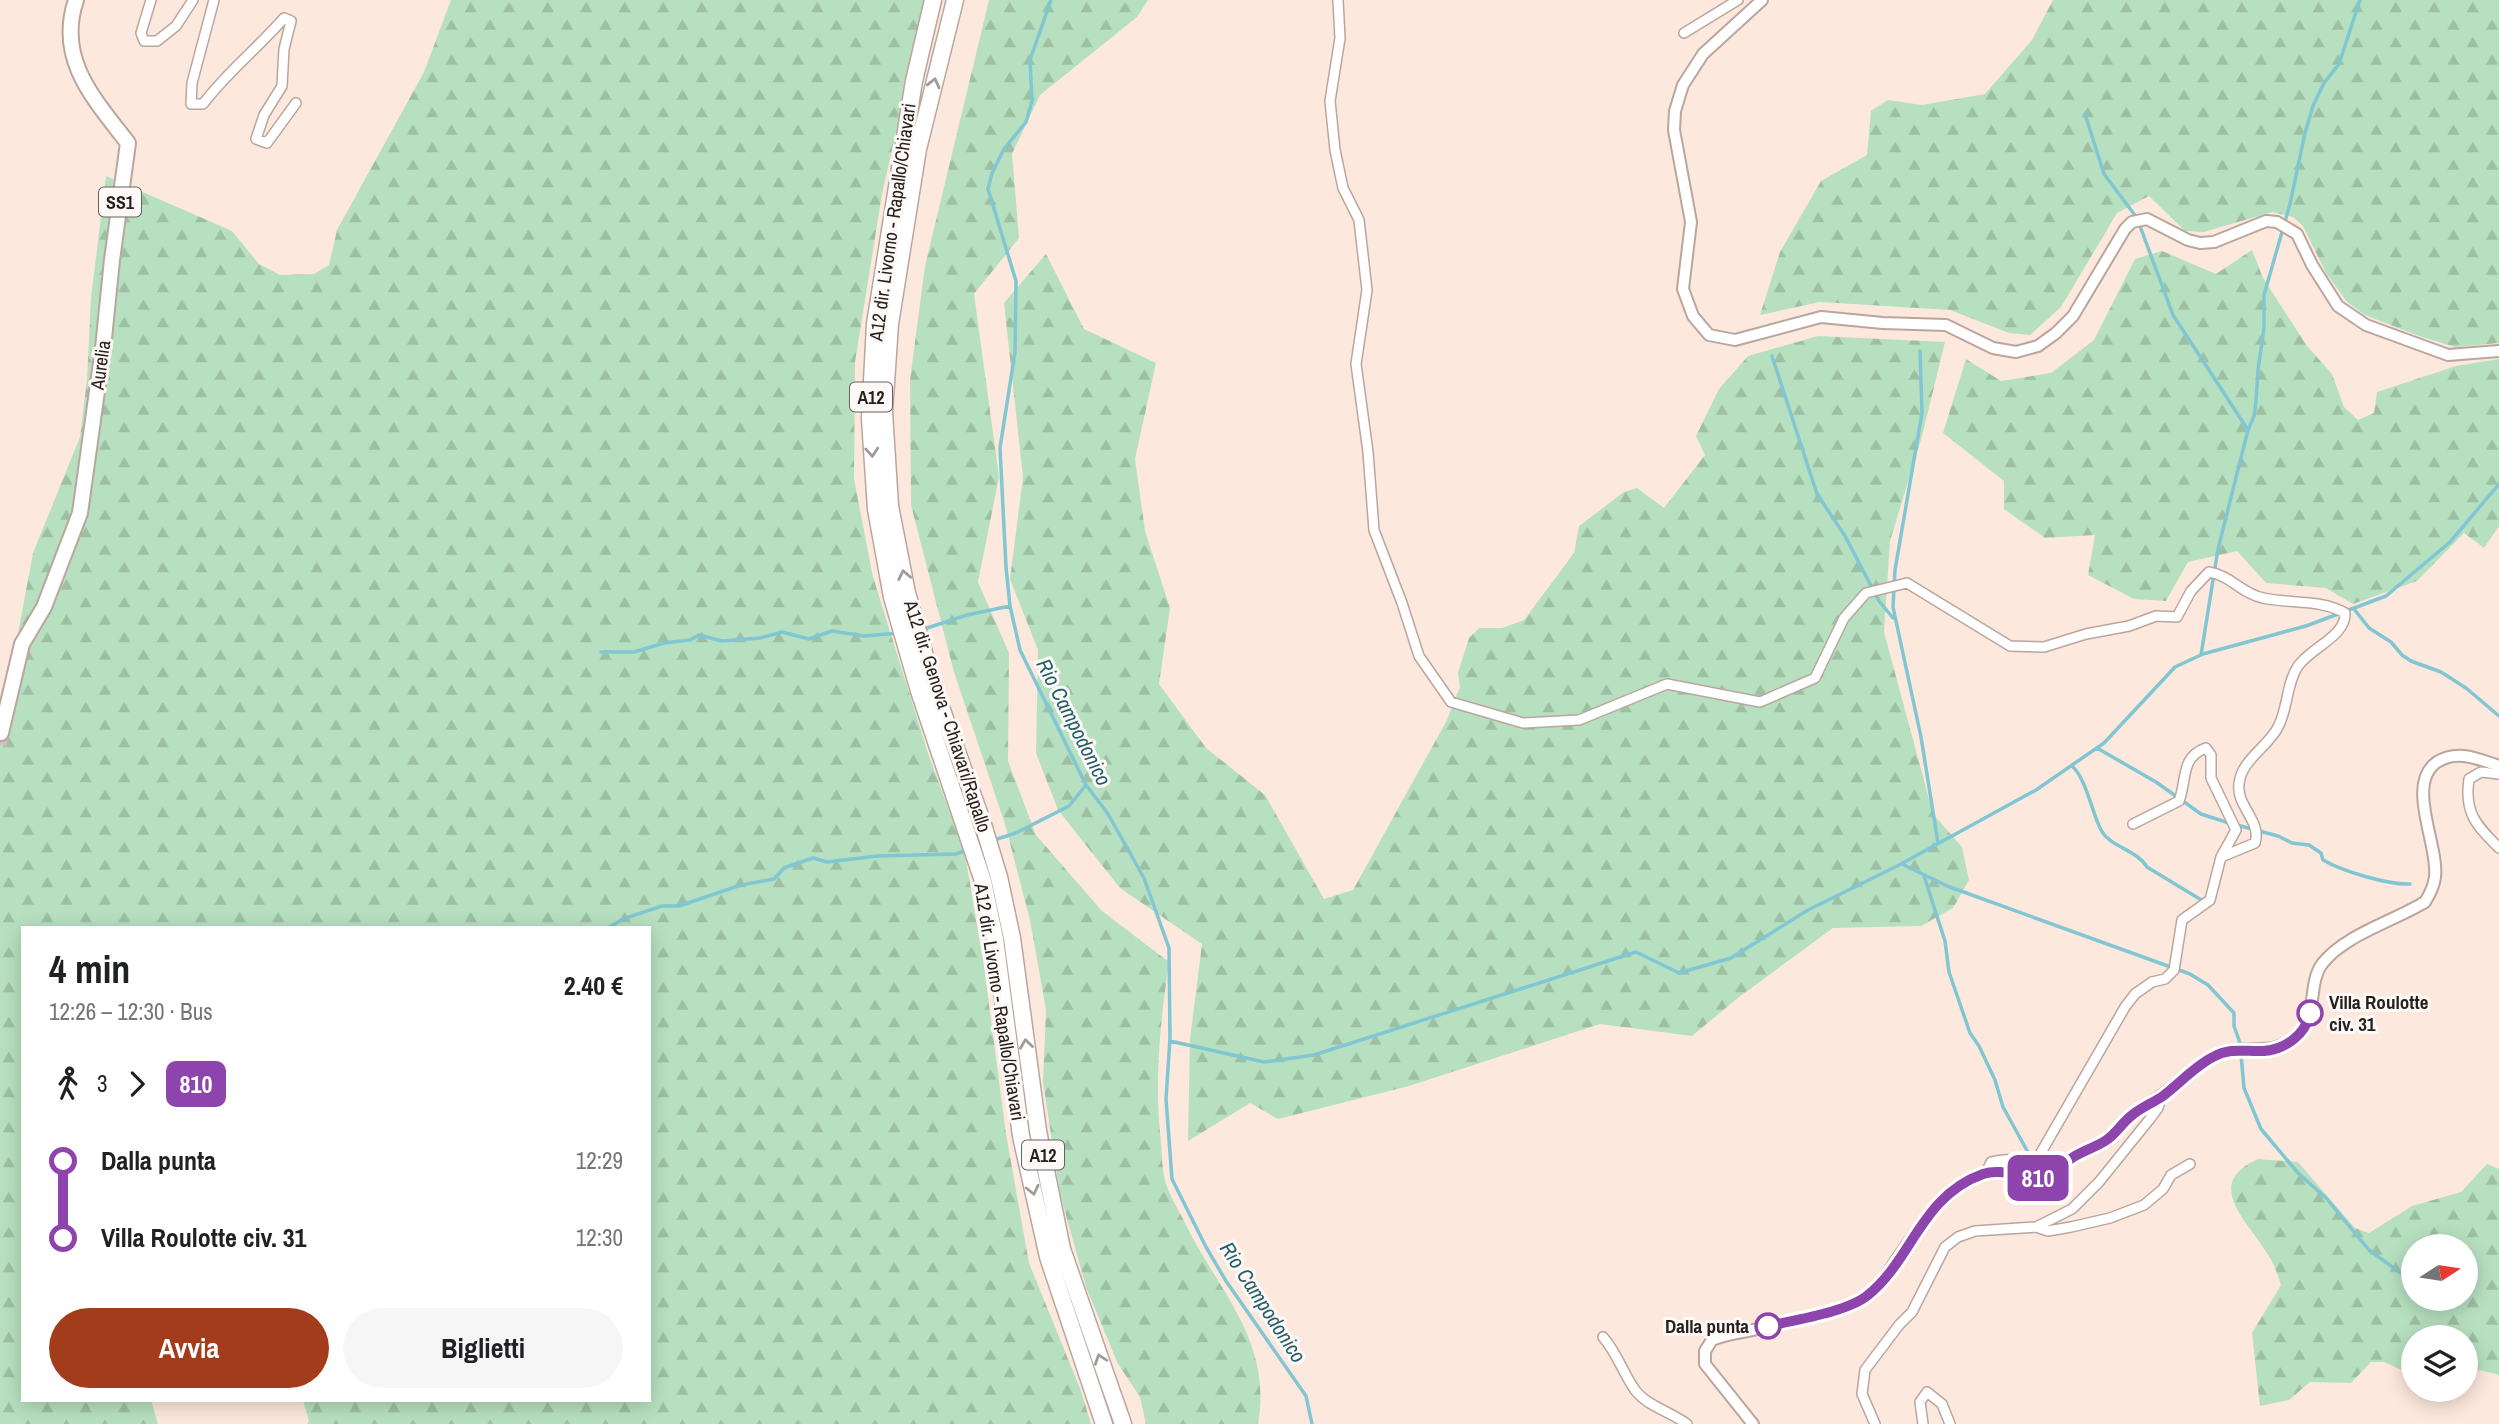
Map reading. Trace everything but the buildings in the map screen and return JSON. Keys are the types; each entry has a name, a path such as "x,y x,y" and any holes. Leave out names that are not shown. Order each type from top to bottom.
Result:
{"highway":[{"name":"A12 dir. Livorno - Rapallo/Chiavari","path":"888,288 910,148 914,81 933,0"},
{"name":"A12","path":"910,148 955,0"},
{"name":"A12 dir. Genova - Chiavari/Rapallo","path":"888,288 890,324 884,412 883,507 907,593 927,690 1012,938 1038,1131 1062,1249 1123,1424"},
{"name":"A12 dir. Livorno - Rapallo/Chiavari","path":"991,879 995,939 1021,1136 1045,1243 1104,1424"}],"main road":[{"name":"Aurelia","path":"1,733 22,644 44,607 80,513 128,143 89,92 70,50 71,15 76,0"}],"street":[{"path":"71,15 81,0"},
{"path":"151,0 142,33 144,41 157,41 176,26 193,0"},
{"path":"214,0 192,83 191,104 203,104 222,79 266,39 284,18 291,21 284,48 282,86 264,115 257,139 267,143 296,103"},
{"path":"1338,0 1340,38 1330,101 1335,150 1343,188 1359,220 1367,290 1356,364 1368,452 1374,530 1419,656 1451,702 1523,723 1579,720 1667,684 1760,702 1815,678 1844,618 1866,593 1907,583 2010,646 2044,647 2086,634 2129,626 2156,616 2178,617 2191,591 2209,572 2221,574 2244,593 2263,598 2331,605 2345,612 2345,622 2341,630 2319,645 2297,667 2278,728 2245,767 2239,784 2241,800 2258,835 2255,844 2221,857"},
{"path":"1684,33 1738,0"},
{"path":"1762,0 1703,54 1683,85 1675,111 1674,130 1691,222 1683,289 1693,316 1709,335 1735,340 1821,317 1946,325 1993,348 2016,352 2038,346 2073,316 2125,229 2132,222 2147,219 2188,240 2200,243 2214,242 2266,221 2277,222 2297,234 2312,265 2338,306 2367,326 2448,355 2499,351"},
{"path":"1986,1173 1992,1163 2001,1159 2028,1160 2039,1156 2125,1007 2135,994 2152,982 2165,979 2174,970 2182,920 2210,900 2221,857 2236,830 2211,778 2211,755 2206,748 2197,751 2183,772 2179,802 2133,824"},
{"path":"1753,1424 1709,1369 1704,1357 1708,1345 1718,1338 1811,1316 1866,1297 1888,1273 1940,1202 1965,1184 1986,1173 2003,1171 2031,1178 2049,1175 2079,1154 2106,1141 2133,1114 2161,1097 2211,1057 2228,1051 2266,1051 2286,1044 2300,1035 2309,1017 2314,979 2331,954 2347,942 2425,902 2432,889 2436,876 2435,859 2422,796 2424,779 2433,765 2458,755 2470,756 2499,766"},
{"path":"2499,774 2481,772 2469,779 2466,800 2475,821 2499,848"},
{"path":"2036,1227 2072,1209 2099,1182 2158,1108 2161,1097"},
{"path":"1875,1424 1862,1394 1865,1370 1912,1312 1945,1247 1958,1237 1975,1231 2036,1227 2048,1231 2110,1218 2144,1205 2163,1189 2171,1175 2190,1164"},
{"path":"1603,1337 1613,1348 1636,1391 1644,1399 1687,1424"},
{"path":"1923,1424 1920,1402 1927,1392 1942,1404 1951,1424"}],"green space":[{"path":"451,0 926,0 882,194 855,362 854,479 873,577 928,753 965,854 984,967 1006,1134 1029,1263 1081,1391 1091,1424 307,1424 309,1421 304,1402 651,1402 651,926 21,926 21,1402 152,1402 158,1424 0,1424 0,730 33,553 80,437 87,380 91,298 106,176 232,231 259,264 280,275 314,274 329,265 337,230 424,72"},
{"path":"989,0 1148,0 1137,17 1040,95 1012,154 1019,238 974,294 999,477 978,582 1009,653 1008,761 1036,835 1102,911 1169,962 1158,1074 1164,1175 1173,1200 1250,1340 1257,1366 1260,1394 1258,1424 1146,1424 1140,1397 1118,1364 1086,1287 1060,1194 1043,1082 1046,1010 1030,920 1005,824 954,672 911,505 910,380 925,266"},
{"path":"2053,0 2499,0 2499,343 2455,347 2365,315 2347,302 2326,273 2303,226 2293,217 2272,212 2204,232 2185,231 2149,196 2117,213 2061,307 2030,335 2009,333 1950,310 1820,302 1760,315 1780,252 1821,181 1867,155 1871,111 1888,100 1922,105 1985,94 2032,40"},
{"path":"2252,250 2263,278 2307,346 2332,374 2344,407 2358,420 2374,413 2377,392 2456,366 2499,359 2499,526 2484,548 2464,533 2417,581 2353,604 2326,588 2266,583 2237,551 2188,562 2166,601 2134,599 2088,575 2095,535 2045,538 2004,509 2004,481 1943,433 1966,359 2001,381 2051,373 2094,340 2135,259 2162,251 2216,274"},
{"path":"1046,254 1084,329 1156,363 1135,459 1145,531 1170,608 1159,684 1206,748 1265,795 1324,899 1353,890 1447,720 1460,687 1458,673 1469,638 1479,628 1502,628 1524,620 1574,553 1579,526 1624,492 1637,488 1664,508 1705,455 1696,436 1719,389 1748,356 1818,336 1945,342 1922,436 1890,541 1884,632 1933,814 1962,847 1969,880 1953,908 1921,926 1833,928 1739,997 1692,1036 1600,1024 1409,1086 1278,1119 1250,1103 1188,1141 1190,1039 1202,944 1120,888 1058,810 1036,753 1038,650 1010,579 1023,477 1004,303"},
{"path":"2258,1159 2298,1162 2355,1228 2369,1233 2412,1206 2461,1192 2487,1164 2499,1169 2499,1375 2478,1371 2478,1325 2401,1325 2401,1370 2384,1362 2371,1362 2351,1383 2310,1382 2289,1400 2260,1406 2252,1333 2281,1285 2270,1258 2234,1202 2231,1190 2234,1179 2242,1169"}],"waterway":[{"name":"Rio Campodonico","path":"1051,0 1030,60 1032,101 1026,122 1004,149 992,173 988,189 1016,281 1015,352 1000,448 1010,606 1020,650 1086,785 1108,814 1144,878 1169,948 1170,1038 1166,1099 1172,1179 1226,1281 1306,1396 1312,1424"},
{"path":"2201,655 2218,549 2248,430 2254,416 2264,328 2264,295 2290,204 2313,106 2324,83 2339,64 2360,0"},
{"path":"2085,114 2104,174 2137,218 2173,315 2248,430"},
{"path":"1920,351 1922,413 1895,570 1893,607 1921,737 1938,843"},
{"path":"1772,356 1817,494 1845,536 1879,601 1893,618"},
{"path":"1170,1041 1264,1062 1314,1055 1636,952 1679,973 1731,958 1808,910 1899,865 2036,790 2104,743 2175,667 2203,654 2306,626 2386,596 2450,542 2499,484"},
{"path":"924,629 967,615 1010,606"},
{"path":"2354,609 2369,628 2391,642 2402,655 2441,672 2466,688 2499,716"},
{"path":"601,652 634,652 664,643 690,640 699,635 722,641 760,638 782,632 809,639 832,631 864,636 899,633"},
{"path":"2097,748 2156,782 2201,814 2229,823"},
{"path":"2072,766 2081,779 2105,836 2137,856 2147,867 2203,901"},
{"path":"994,840 1016,833 1069,806 1086,785"},
{"path":"2237,825 2278,836 2292,843 2309,845 2321,853 2323,860 2353,873 2378,880 2410,884"},
{"path":"611,926 623,919 662,906 679,906 741,885 774,879 784,868 813,858 827,862 877,856 956,854 967,850"},
{"path":"1902,864 1947,886 2190,974 2208,985 2234,1013 2244,1088 2261,1129 2298,1173 2327,1199 2369,1250 2401,1273"},
{"path":"1924,876 1945,941 1949,972 1970,1033 1995,1080 2003,1107 2030,1156"}],"tunnel":[{"path":"0,745 1,733"}],"bus line":[{"name":"810","path":"1768,1326 1852,1304 1866,1297 1877,1288 1940,1202 1971,1179 1986,1173 2003,1171 2031,1178 2049,1175 2070,1159 2106,1141 2133,1114 2161,1097 2211,1057 2241,1049 2266,1051 2286,1044 2300,1035 2310,1013"}],"place":[{"name":"Villa Roulotte civ. 31","path":"2310,1013"},
{"name":"Dalla punta","path":"1768,1326"}]}
